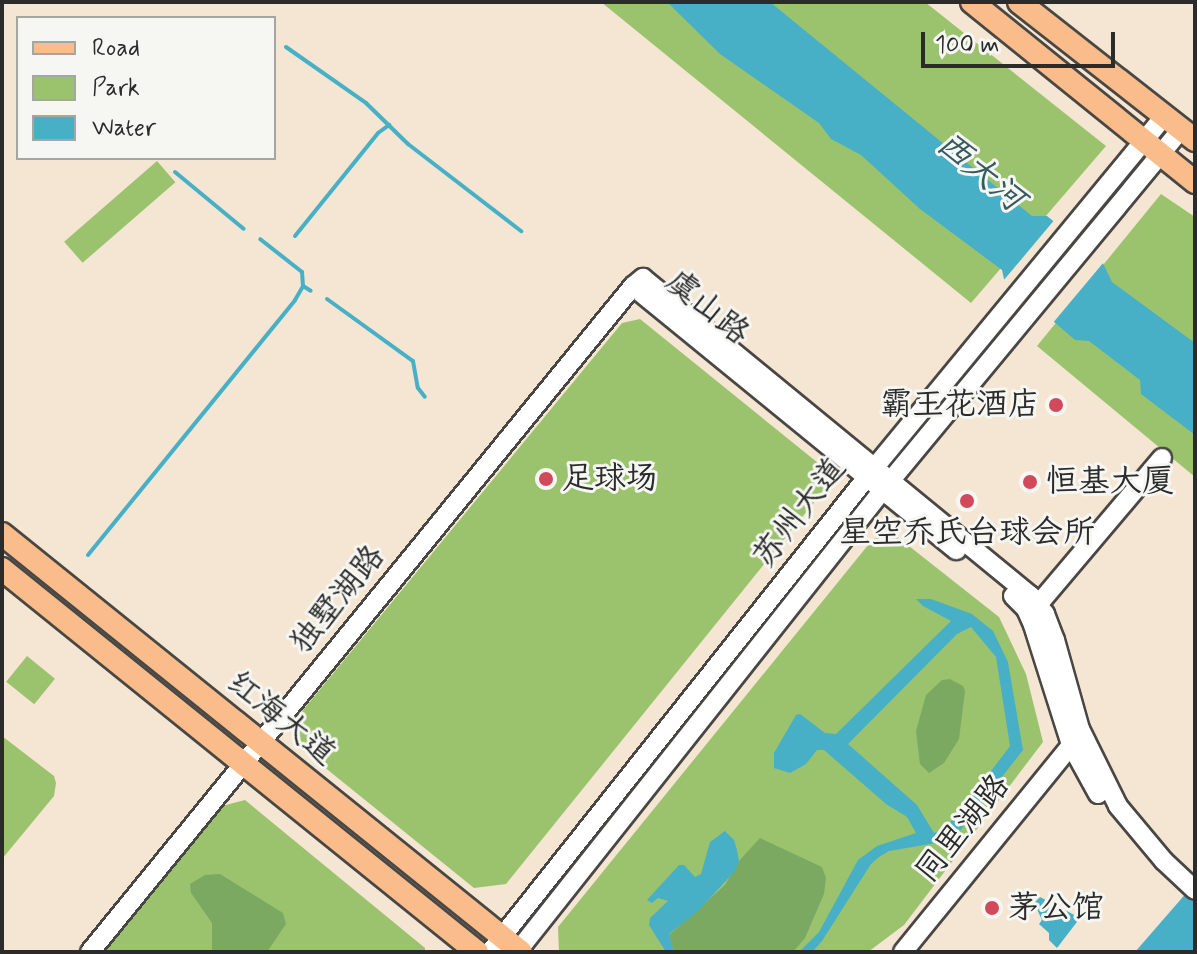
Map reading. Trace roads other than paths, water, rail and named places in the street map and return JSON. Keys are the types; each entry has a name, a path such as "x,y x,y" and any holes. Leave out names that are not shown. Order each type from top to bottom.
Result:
{"main road":[{"path":"972,2 1195,182"},
{"path":"1019,2 1180,129"},
{"name":"红海大道","path":"2,534 510,949"},
{"name":"红海大道","path":"2,569 477,952"}],"street":[{"name":"苏州大道","path":"510,949 870,472 1079,220 1152,148 1180,129"},
{"name":"苏州大道","path":"510,949 1095,234 1152,148"},
{"name":"虞山路","path":"633,286 870,472 1033,610 1055,640 1080,729 1101,774 1138,832 1191,893"},
{"name":"独墅湖路","path":"90,952 633,286"},
{"path":"1033,610 1162,458"},
{"name":"虞山路","path":"1033,610 1071,745 1122,831 1151,865 1191,893"},
{"name":"同里湖路","path":"903,952 1071,745"}],"water":[{"path":"667,2 770,2 1032,216 1047,216 1101,259 1112,282 1195,343 1195,435 1141,394 1140,380 1089,341 1075,340 1004,279 1002,270 920,209 861,155 831,139 819,123 720,54"},
{"path":"916,599 931,599 972,614 993,631 1008,662 1023,750 959,832 947,841 889,851 879,857 871,864 822,941 812,952 799,952 819,932 858,860 877,846 916,833 907,817 886,804 824,750 817,750 806,764 790,773 774,768 774,753 796,715 800,714 825,733 836,734 951,621","holes":["971,627 996,657 1010,746 964,807 945,828 934,833 917,805 848,744 957,634"]},
{"path":"725,831 734,840 737,850 739,861 735,871 698,911 669,934 674,952 666,952 649,925 650,918 668,901 658,898 652,903 647,900 679,865 684,865 695,877 701,874 710,842"},
{"path":"1195,883 1195,947 1191,952 1135,952"},
{"path":"1040,897 1080,918 1057,948 1049,940 1049,933 1039,924 1042,920 1034,903"}],"waterway":[{"path":"286,47 366,103 408,144 521,231"},
{"path":"295,236 378,133 389,125"},
{"path":"175,172 244,229"},
{"path":"88,555 295,300 303,286 302,272 260,239"},
{"path":"303,286 311,291"},
{"path":"327,299 413,361 418,388 425,397"}],"place":[{"name":"霸王花酒店","path":"1056,405"},
{"name":"足球场","path":"546,479"},
{"name":"恒基大厦","path":"1030,482"},
{"name":"星空乔氏台球会所","path":"967,501"},
{"name":"茅公馆","path":"992,908"}],"water label":[{"name":"西大河","path":"980,172"}]}
